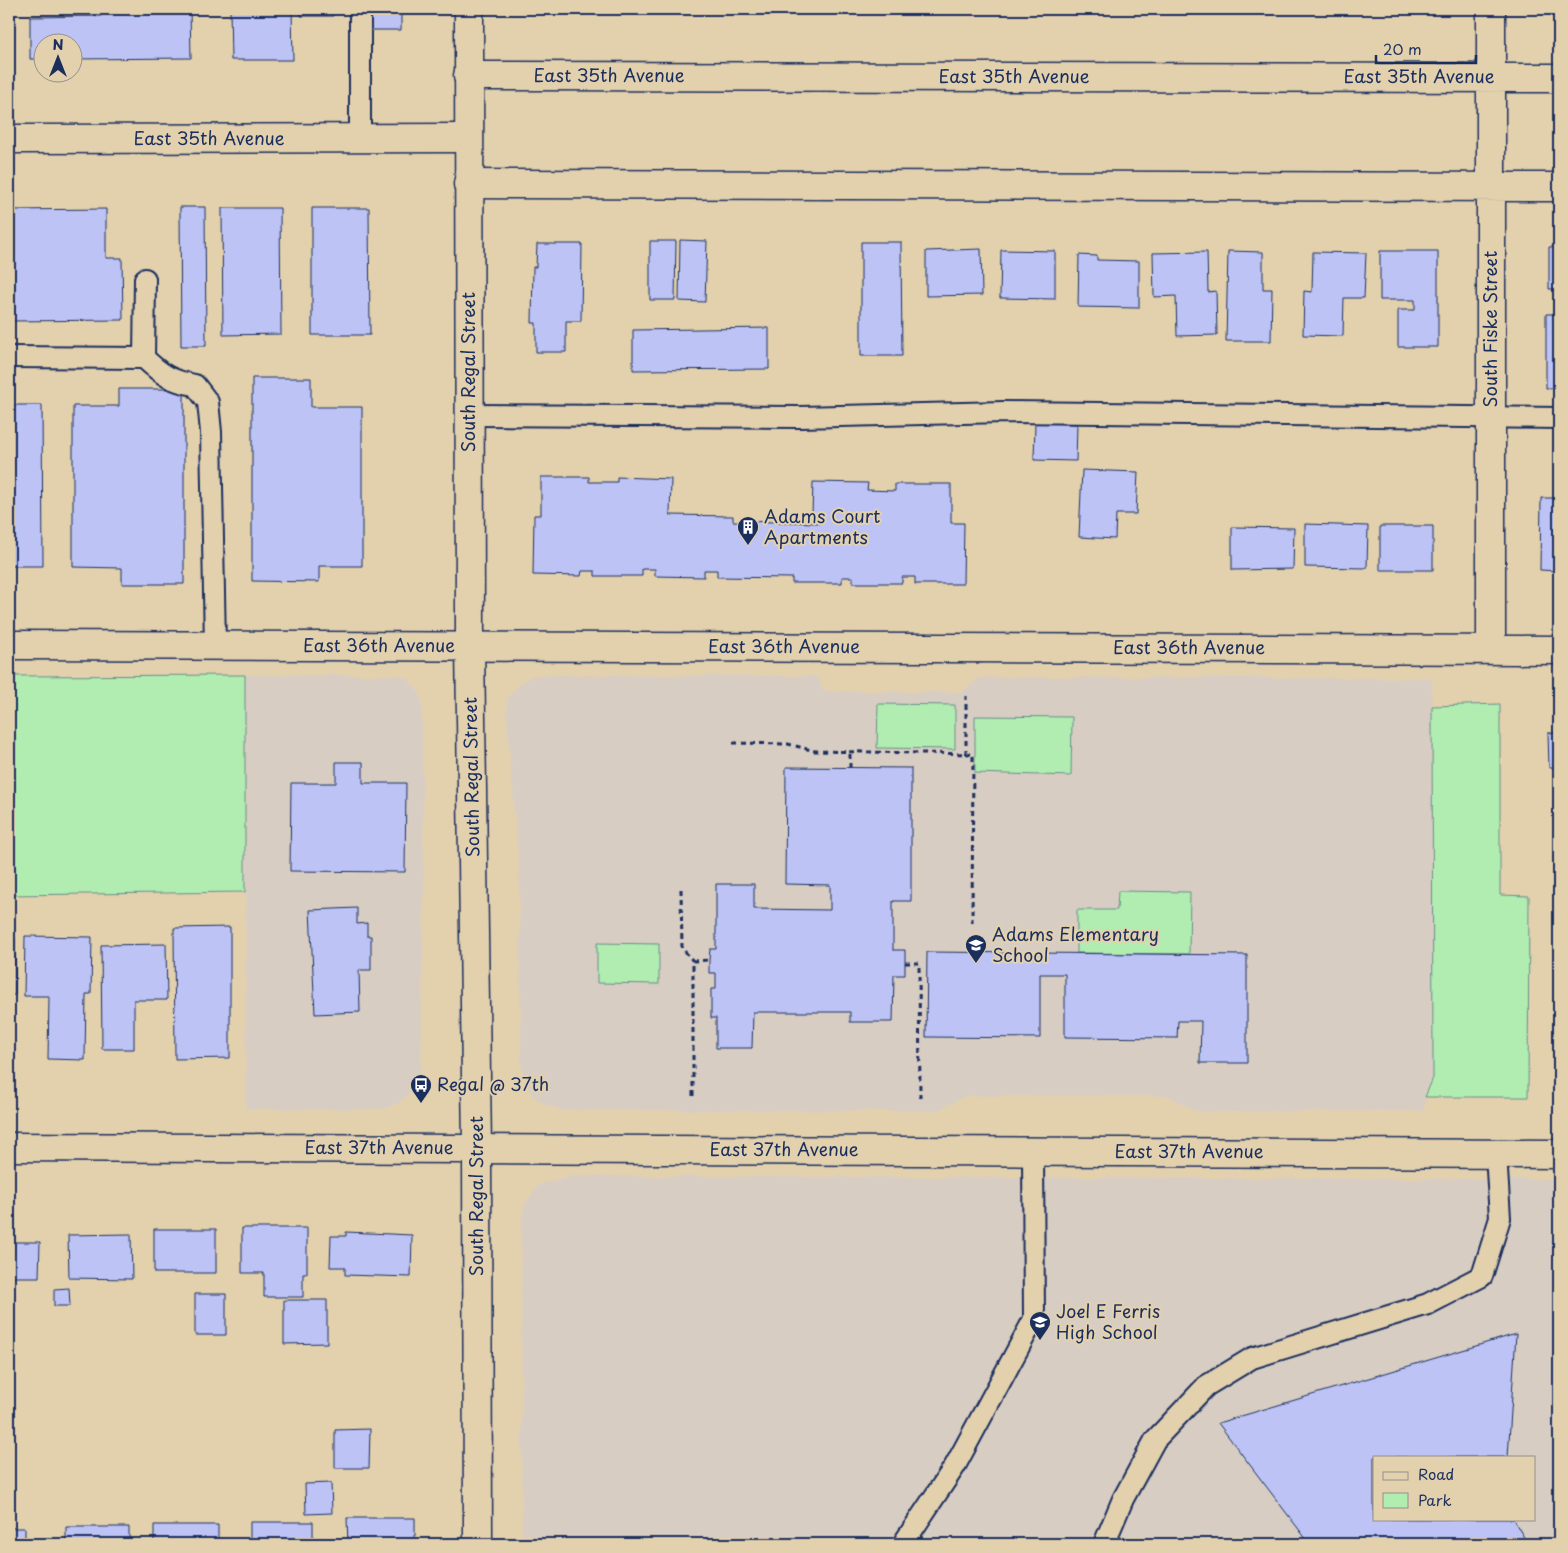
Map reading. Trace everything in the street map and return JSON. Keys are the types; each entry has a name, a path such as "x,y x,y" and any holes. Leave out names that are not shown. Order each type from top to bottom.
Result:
{"street":[{"name":"South Regal Street","path":"469,9 470,646 477,1148 478,1544"},
{"name":"South Fiske Street","path":"1491,9 1492,649"},
{"name":"East 35th Avenue","path":"468,76 1559,78"},
{"name":"East 35th Avenue","path":"9,139 468,138"},
{"path":"468,184 1559,187"},
{"name":"East 36th Avenue","path":"9,645 1559,650"},
{"name":"East 37th Avenue","path":"9,1147 1559,1154"}],"lane":[{"path":"360,9 360,138"},
{"path":"144,358 145,279"},
{"path":"9,357 144,358 159,373 175,382 195,385 208,402 211,432 215,646"},
{"path":"470,415 800,418 1014,412 1559,418"},
{"path":"903,1544 955,1466 1034,1319 1033,1151"},
{"path":"1104,1544 1123,1499 1156,1440 1206,1386 1252,1358 1428,1304 1482,1276 1500,1218 1496,1154"}],"path":[{"path":"966,696 966,754"},
{"path":"734,743 788,744 814,751 973,754 972,922"},
{"path":"850,752 850,768"},
{"path":"681,888 682,948 693,961 693,1096"},
{"path":"693,961 709,960"},
{"path":"905,963 919,963 920,1098"}],"shaded area":[{"path":"245,675 397,675 407,678 420,693 422,706 424,893 421,1076 412,1091 399,1103 383,1109 246,1109"},
{"name":"Adams Elementary School","path":"531,676 814,676 818,678 823,689 828,691 962,692 983,677 1432,678 1433,1078 1425,1097 1424,1111 1202,1112 1193,1110 1169,1096 966,1096 936,1111 562,1110 546,1105 532,1095 523,1079 521,1061 519,866 506,712 508,696 519,685"},
{"name":"Joel E Ferris High School","path":"569,1176 1559,1179 1559,1544 522,1544 521,1225 525,1204 538,1185"}],"green space":[{"path":"245,675 245,892 9,895 9,676"},
{"path":"878,704 955,705 955,749 877,748"},
{"path":"1500,704 1500,895 1529,896 1528,1097 1425,1097 1433,1078 1432,706"},
{"path":"975,716 1072,717 1071,776 975,773"},
{"path":"1118,891 1190,892 1189,954 1077,953 1077,910 1117,910"},
{"path":"597,943 659,944 659,984 597,983"}],"building":[{"path":"101,9 190,9 191,58 82,59 82,32 32,32 32,59 30,59 30,17 101,16"},
{"path":"230,9 292,9 293,60 231,60"},
{"path":"301,9 333,9 333,16 301,16"},
{"path":"370,9 401,9 401,30 370,30"},
{"path":"180,207 205,207 206,346 181,346"},
{"path":"222,208 280,208 281,334 223,335"},
{"path":"312,208 369,208 370,335 312,335"},
{"path":"106,209 106,258 122,258 123,320 9,321 9,210"},
{"path":"680,240 707,241 705,302 679,301"},
{"path":"650,241 676,241 675,300 650,300"},
{"path":"861,242 901,242 902,356 861,356"},
{"path":"537,244 582,244 581,321 566,321 566,352 536,352 536,323 532,323 533,267 536,267"},
{"path":"1549,247 1559,247 1559,289 1549,289"},
{"path":"981,249 982,295 926,296 926,251"},
{"path":"1001,250 1055,251 1055,299 1000,298"},
{"path":"1228,251 1263,252 1263,289 1272,289 1271,341 1226,341"},
{"path":"1380,251 1438,251 1438,347 1398,347 1398,310 1415,310 1415,300 1380,300"},
{"path":"1207,252 1208,292 1216,291 1217,335 1177,336 1176,296 1154,297 1153,253"},
{"path":"1313,252 1366,253 1364,298 1344,298 1343,336 1303,335 1304,291 1312,292"},
{"path":"1079,255 1097,256 1097,260 1139,261 1139,308 1078,307"},
{"path":"1546,314 1559,314 1559,388 1546,388"},
{"path":"769,328 769,369 633,370 633,330"},
{"path":"252,378 311,378 311,407 362,407 362,566 319,566 319,582 252,581"},
{"path":"119,389 184,389 184,584 122,584 122,568 73,567 73,406 119,406"},
{"path":"9,405 42,405 43,566 9,566"},
{"path":"1035,423 1077,424 1076,461 1034,460"},
{"path":"1082,470 1138,472 1136,514 1116,514 1115,539 1079,537"},
{"name":"Adams Court Apartments","path":"541,477 589,477 589,482 617,482 617,477 671,479 670,515 733,516 733,521 821,523 821,515 812,515 813,482 868,483 867,490 895,491 895,484 951,484 951,523 964,523 963,584 915,584 915,577 902,577 902,583 853,583 853,577 842,577 842,583 792,583 792,578 717,577 717,570 704,570 704,577 655,576 655,569 642,569 642,576 595,576 595,571 582,571 581,576 533,575 534,515 541,515"},
{"path":"1541,498 1559,498 1559,571 1540,570"},
{"path":"1305,524 1368,526 1367,568 1305,567"},
{"path":"1380,526 1433,526 1433,570 1380,570"},
{"path":"1232,527 1294,528 1293,569 1232,570"},
{"path":"1559,732 1559,768 1549,768 1548,733"},
{"path":"336,762 363,762 363,783 406,783 405,872 290,871 291,783 336,783"},
{"path":"786,767 911,768 911,901 893,901 893,950 905,950 905,975 894,975 893,1022 850,1022 850,1012 753,1012 752,1048 716,1048 716,1018 711,1018 711,989 716,989 716,973 709,973 709,960 710,949 716,949 716,884 754,884 754,909 830,910 830,885 785,884"},
{"path":"357,908 357,924 367,923 367,936 371,936 371,970 359,970 360,1012 315,1014 310,910"},
{"path":"230,927 230,1058 175,1059 174,928"},
{"path":"25,936 92,937 91,994 86,994 85,1060 48,1059 49,996 24,996"},
{"path":"9,937 15,937 15,995 9,995"},
{"path":"166,944 167,1000 134,1000 134,1049 102,1049 101,945"},
{"path":"927,952 1247,955 1247,1063 1200,1063 1201,1021 1178,1021 1177,1038 1065,1037 1065,974 1040,974 1040,1038 926,1037"},
{"path":"242,1228 307,1228 307,1273 303,1273 303,1297 264,1297 264,1273 242,1273"},
{"path":"154,1229 216,1229 216,1273 154,1273"},
{"path":"346,1232 412,1235 411,1277 345,1275 345,1267 330,1267 331,1236 346,1236"},
{"path":"131,1234 132,1279 69,1278 68,1235"},
{"path":"9,1242 40,1242 39,1277 9,1277"},
{"path":"69,1288 70,1306 54,1306 54,1289"},
{"path":"195,1294 226,1294 226,1335 195,1335"},
{"path":"284,1300 327,1300 327,1343 284,1344"},
{"path":"1516,1334 1508,1456 1373,1456 1373,1520 1514,1520 1528,1544 1310,1544 1218,1423"},
{"path":"370,1429 369,1468 335,1468 335,1430"},
{"path":"331,1483 332,1513 306,1514 305,1484"},
{"path":"347,1518 415,1518 415,1544 348,1544"},
{"path":"250,1522 313,1522 313,1544 250,1544"},
{"path":"154,1525 218,1525 218,1544 154,1544"},
{"path":"66,1527 129,1527 129,1544 66,1544"},
{"path":"9,1528 25,1528 25,1544 9,1544"}],"place":[{"name":"Adams Court Apartments","path":"748,546"},
{"name":"Adams Elementary School","path":"976,964"},
{"name":"Regal @ 37th","path":"421,1104"},
{"name":"Joel E Ferris High School","path":"1040,1341"}]}
